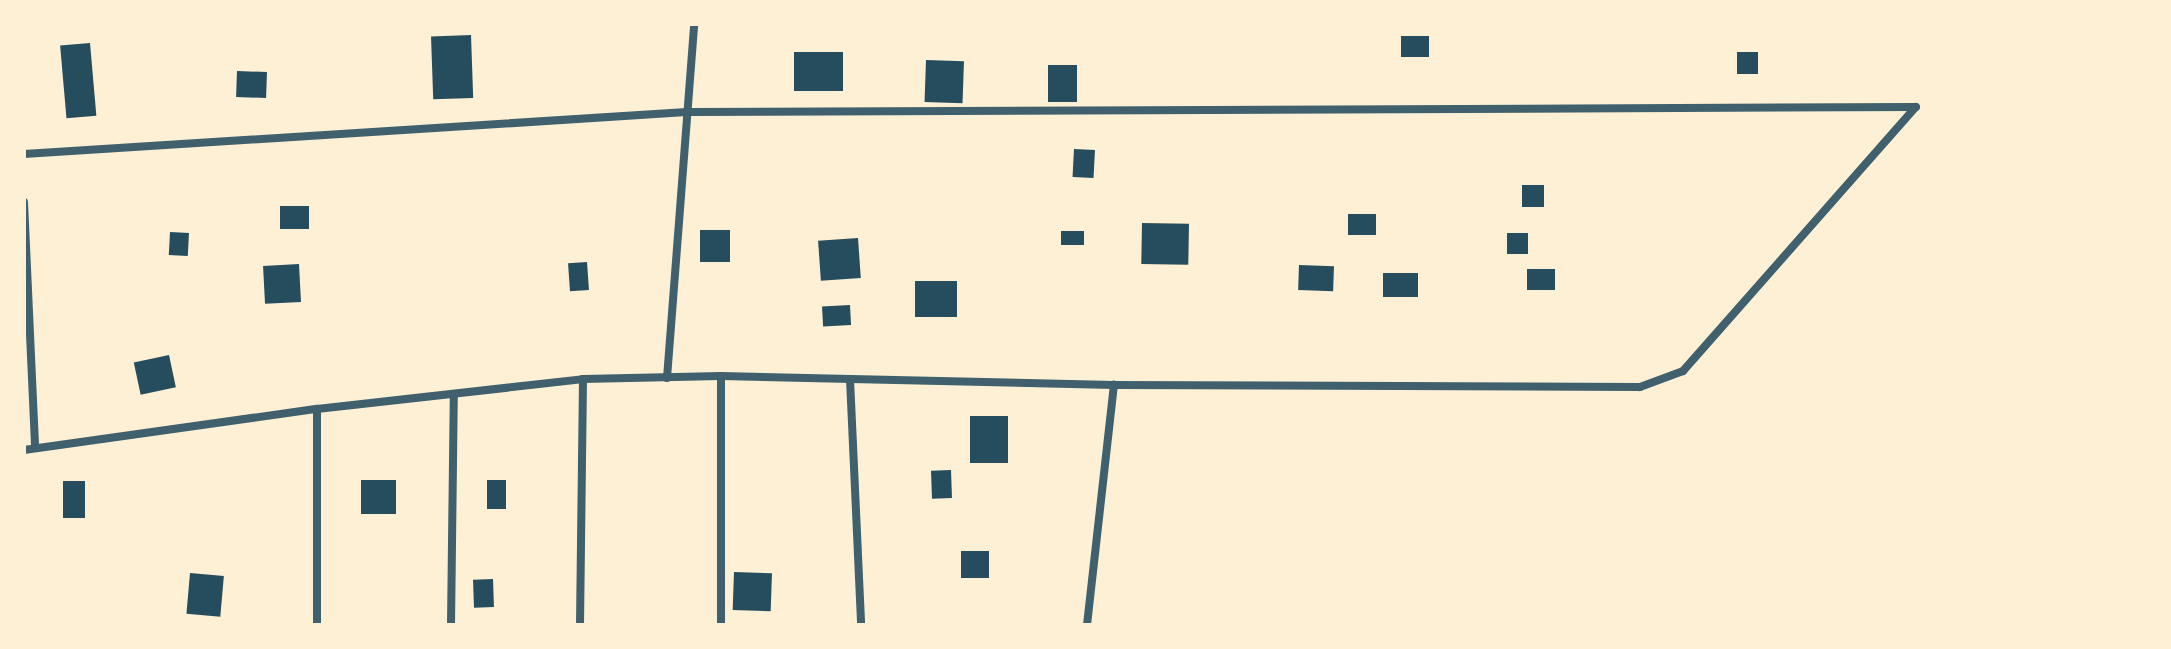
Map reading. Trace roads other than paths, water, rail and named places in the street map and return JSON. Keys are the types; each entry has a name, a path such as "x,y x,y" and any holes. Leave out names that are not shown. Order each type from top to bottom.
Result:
{"street":[{"path":"667,378 694,24"},
{"path":"24,154 687,112 1916,107 1683,371 1640,387 1114,385 721,376 583,379 317,409 24,450"},
{"path":"24,202 35,448"},
{"path":"721,376 721,625"},
{"path":"580,625 583,379"},
{"path":"850,379 861,625"},
{"path":"1087,625 1114,385"},
{"path":"451,625 454,395"},
{"path":"317,409 317,625"}]}
